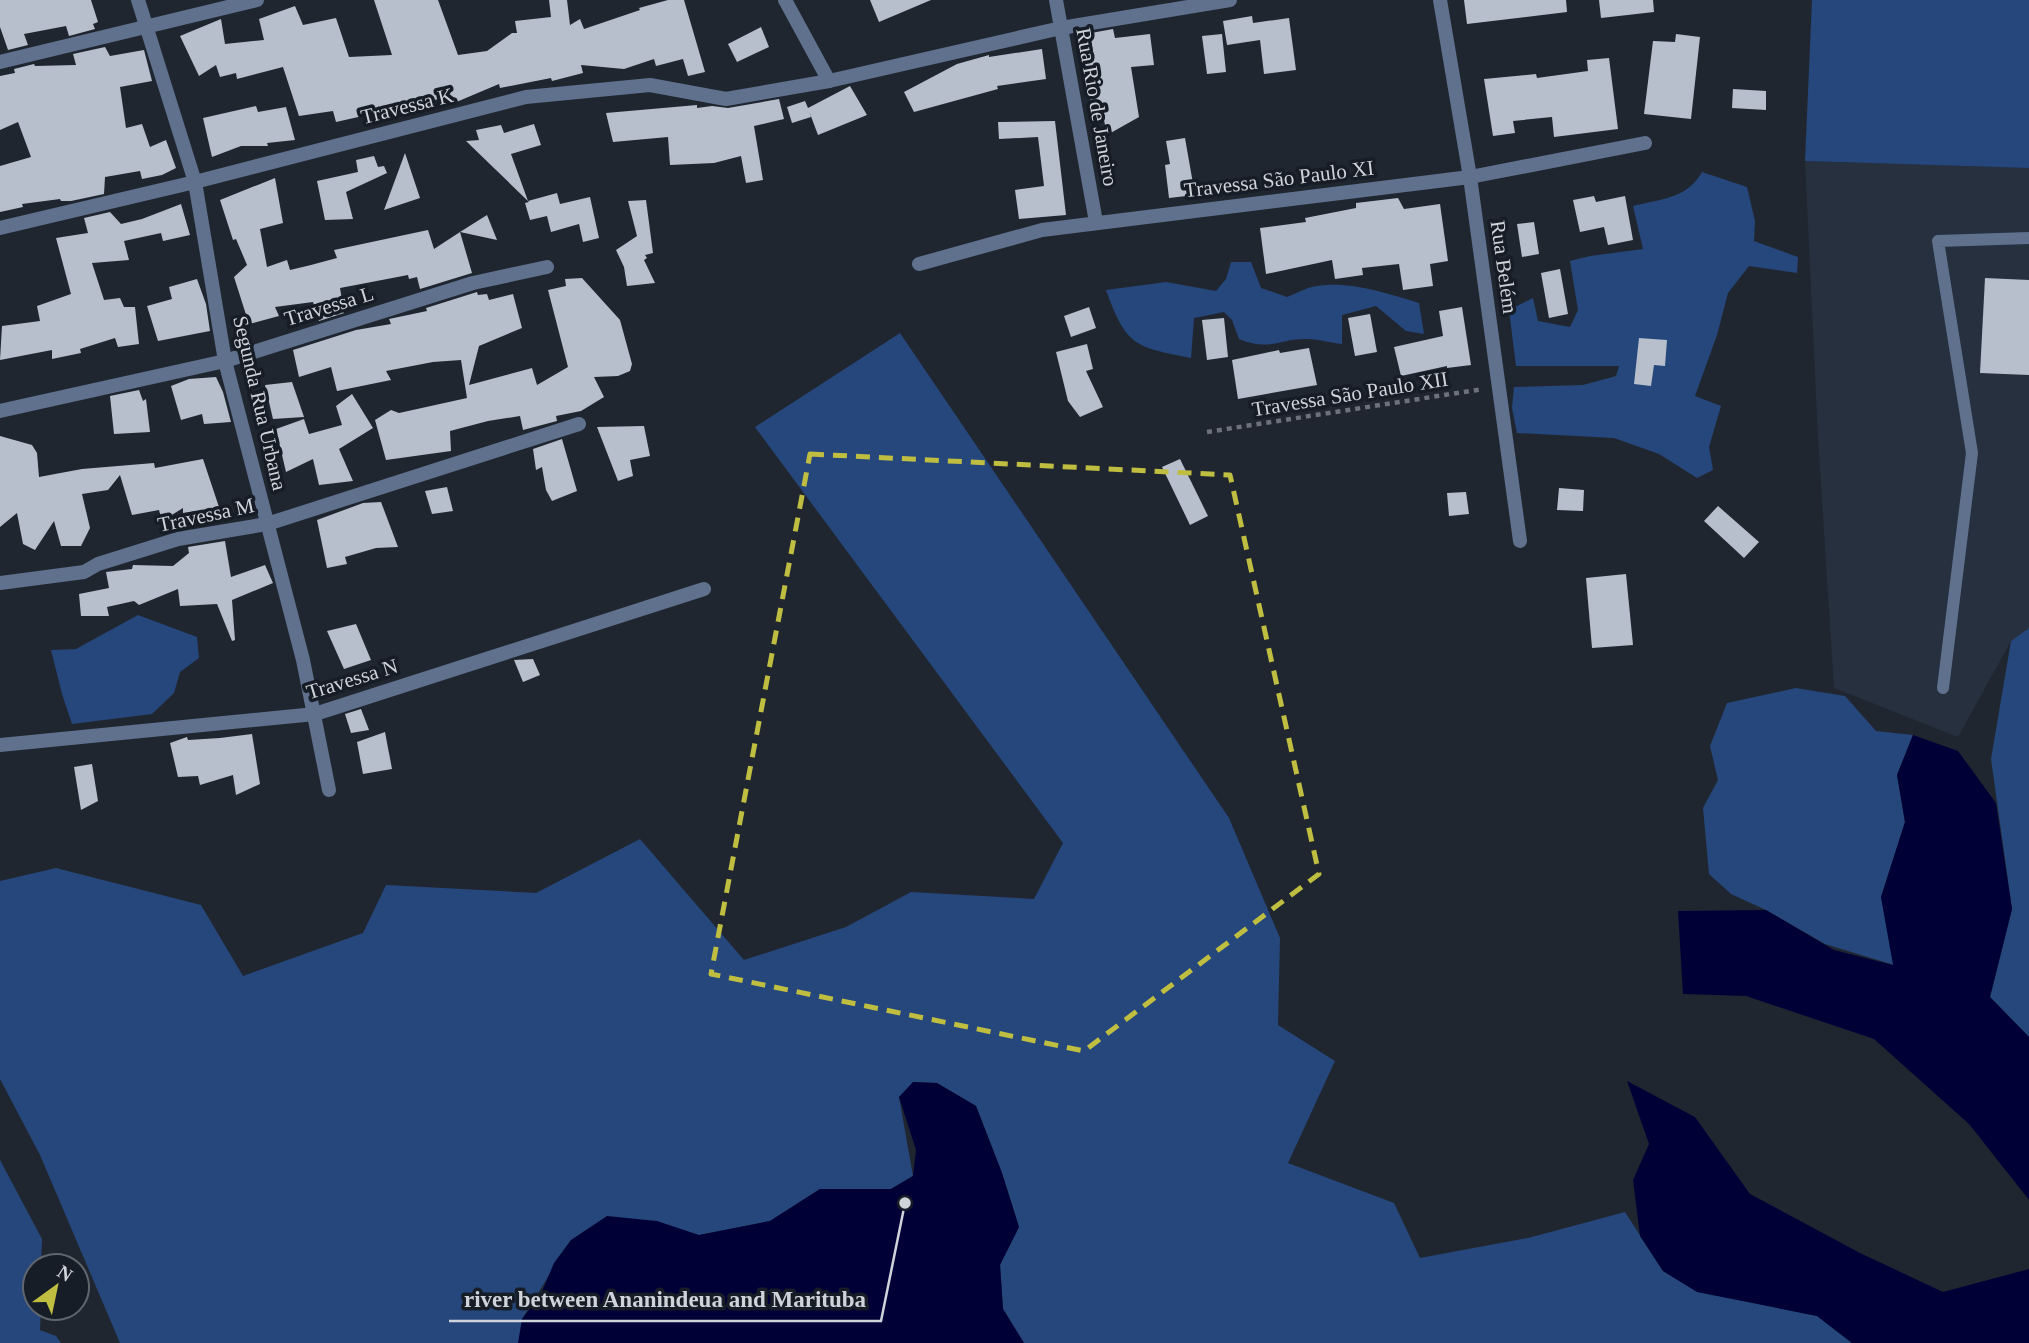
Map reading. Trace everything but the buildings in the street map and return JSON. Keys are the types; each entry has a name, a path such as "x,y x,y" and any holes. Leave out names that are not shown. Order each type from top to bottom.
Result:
{"street":[{"name":"Segunda Rua Urbana","path":"138,0 195,183 225,361 315,714 329,790"},
{"path":"0,62 257,0"},
{"path":"785,0 829,81"},
{"name":"Rua Rio de Janeiro","path":"1056,0 1096,222"},
{"name":"Travessa K","path":"0,228 195,183 526,97 650,85 726,99 829,81 1061,28 1230,0"},
{"name":"Rua Belém","path":"1440,0 1470,177 1520,541"},
{"name":"Travessa São Paulo XI","path":"919,264 1042,230 1470,177 1646,143"},
{"name":"Travessa L","path":"0,411 225,361 473,284 547,267"},
{"name":"Travessa M","path":"0,583 84,572 98,564 178,539 267,524 579,424"},
{"name":"Travessa N","path":"0,745 315,714 704,589"}],"lane":[{"path":"1943,688 1972,453 1938,241 2029,238"}],"path":[{"name":"Travessa São Paulo XII","path":"1207,432 1498,386"}],"highlighted area":[{"path":"810,454 1230,475 1319,874 1084,1051 711,974"}],"shaded area":[{"path":"1812,0 2029,0 2029,168 1805,161"},
{"path":"1805,161 2029,168 2029,628 2011,641 1958,737 1834,688 1818,437"},
{"path":"1702,172 1747,187 1755,221 1754,241 1798,257 1797,273 1749,266 1728,293 1717,335 1695,396 1721,406 1709,447 1713,470 1697,478 1659,454 1614,438 1517,433 1512,408 1514,387 1583,385 1616,376 1619,366 1516,366 1509,310 1533,298 1538,321 1570,327 1578,310 1570,261 1643,249 1633,206 1681,193 1696,181"},
{"path":"1231,262 1251,262 1261,288 1287,297 1308,288 1335,285 1364,288 1419,303 1424,334 1406,331 1376,306 1342,315 1342,344 1298,339 1259,344 1239,339 1232,320 1224,312 1194,318 1191,358 1157,351 1135,341 1120,323 1106,290 1166,282 1216,291 1226,279"},
{"path":"900,333 1229,818 1280,938 1278,1025 1335,1061 1288,1163 1394,1203 1420,1258 1528,1238 1625,1212 1663,1271 1696,1291 1817,1316 1852,1343 1024,1343 1003,1309 1000,1264 1019,1227 976,1106 937,1083 914,1082 899,1097 913,1176 891,1189 820,1189 770,1221 699,1235 571,1240 522,1319 524,1343 120,1343 91,1275 91,1252 81,1252 40,1155 0,1079 0,881 56,868 201,905 243,976 363,933 386,885 536,893 640,839 744,960 846,927 911,892 1034,899 1063,843 755,427"},
{"path":"138,615 197,637 199,658 180,672 174,693 152,714 72,724 51,650 76,649"},
{"path":"2029,628 2029,1037 1990,997 2012,909 1991,759 2011,641"},
{"path":"1796,688 1845,696 1876,731 1913,735 1897,775 1905,822 1881,897 1894,965 1825,944 1766,910 1731,894 1709,874 1703,808 1718,780 1710,746 1727,703"},
{"path":"1913,735 1958,751 1996,803 2012,909 1990,997 2029,1037 2029,1200 1969,1124 1874,1039 1746,996 1683,994 1678,911 1766,910 1834,950 1893,965 1881,897 1905,822 1897,775"},
{"path":"1627,1081 1695,1117 1750,1194 1860,1253 1943,1292 2029,1269 2029,1343 1852,1343 1817,1316 1697,1292 1663,1271 1640,1236 1633,1180 1649,1144"},
{"path":"913,1082 937,1083 976,1106 1019,1227 1000,1265 1003,1309 1024,1343 518,1343 522,1319 540,1296 554,1263 571,1240 607,1216 657,1221 699,1235 770,1221 820,1189 891,1189 913,1176 916,1150 899,1097"},
{"path":"0,1160 42,1239 42,1252 21,1252 21,1322 40,1322 40,1330 56,1336 61,1343 0,1343"}],"place":[{"name":"river between Ananindeua and Marituba","path":"905,1203"}]}
